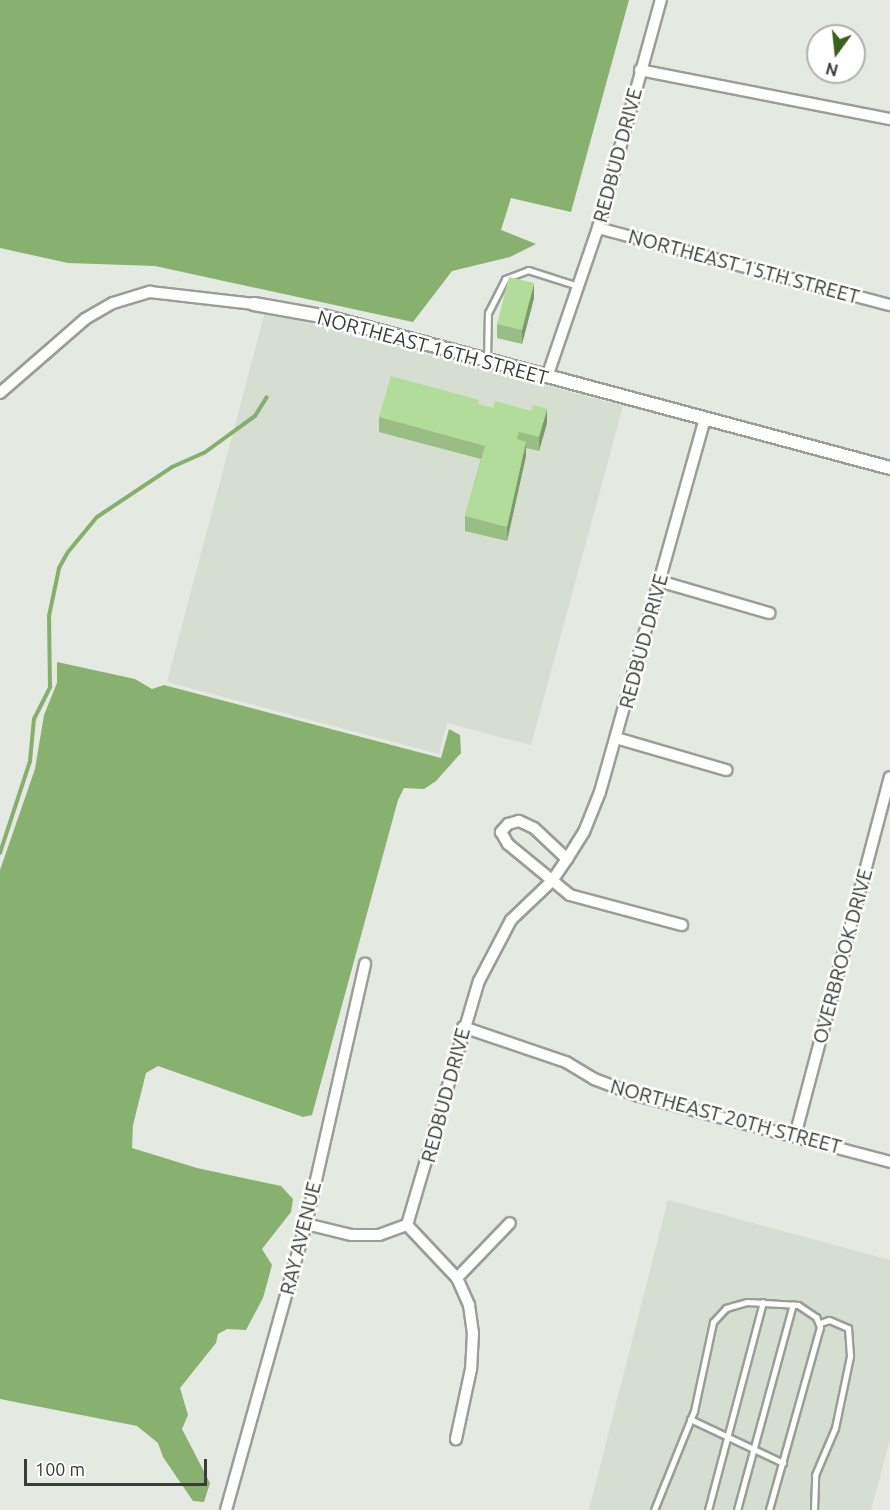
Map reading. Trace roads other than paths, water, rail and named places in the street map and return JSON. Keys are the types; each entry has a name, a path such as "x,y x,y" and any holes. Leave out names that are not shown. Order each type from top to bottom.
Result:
{"street":[{"name":"REDBUD DRIVE","path":"547,377 598,228 660,0"},
{"path":"640,70 890,119"},
{"name":"NORTHEAST 15TH STREET","path":"598,228 890,305"},
{"name":"NORTHEAST 16TH STREET","path":"0,393 85,319 113,303 150,292 192,295 327,317 890,468"},
{"name":"REDBUD DRIVE","path":"407,1225 435,1138 464,1027 493,949 528,900 552,881 567,859 596,802 705,418"},
{"path":"659,581 769,613"},
{"path":"616,738 726,770"},
{"name":"OVERBROOK DRIVE","path":"795,1136 890,777"},
{"path":"567,859 534,828 519,821 508,824 501,832 508,844 570,895 682,925"},
{"name":"RAY AVENUE","path":"226,1510 306,1224 365,964"},
{"name":"NORTHEAST 20TH STREET","path":"464,1027 566,1062 594,1079 639,1096 890,1162"},
{"path":"457,1278 510,1223"},
{"path":"306,1224 351,1235 380,1235 407,1225 457,1278 469,1305 473,1333 471,1369 456,1439"}],"lane":[{"path":"487,360 488,313 505,279 528,270 578,286"},
{"path":"708,1510 763,1302"},
{"path":"654,1510 690,1419 713,1322 732,1305 763,1302 793,1304 808,1310 820,1323"},
{"path":"736,1510 793,1304"},
{"path":"814,1510 815,1475 835,1428 850,1356 848,1328 829,1320 820,1323"},
{"path":"769,1510 820,1323"},
{"path":"690,1419 783,1463"}],"waterway":[{"path":"0,853 30,761 34,719 50,687 49,616 59,568 68,552 97,517 172,467 204,453 255,416 267,397"}]}
